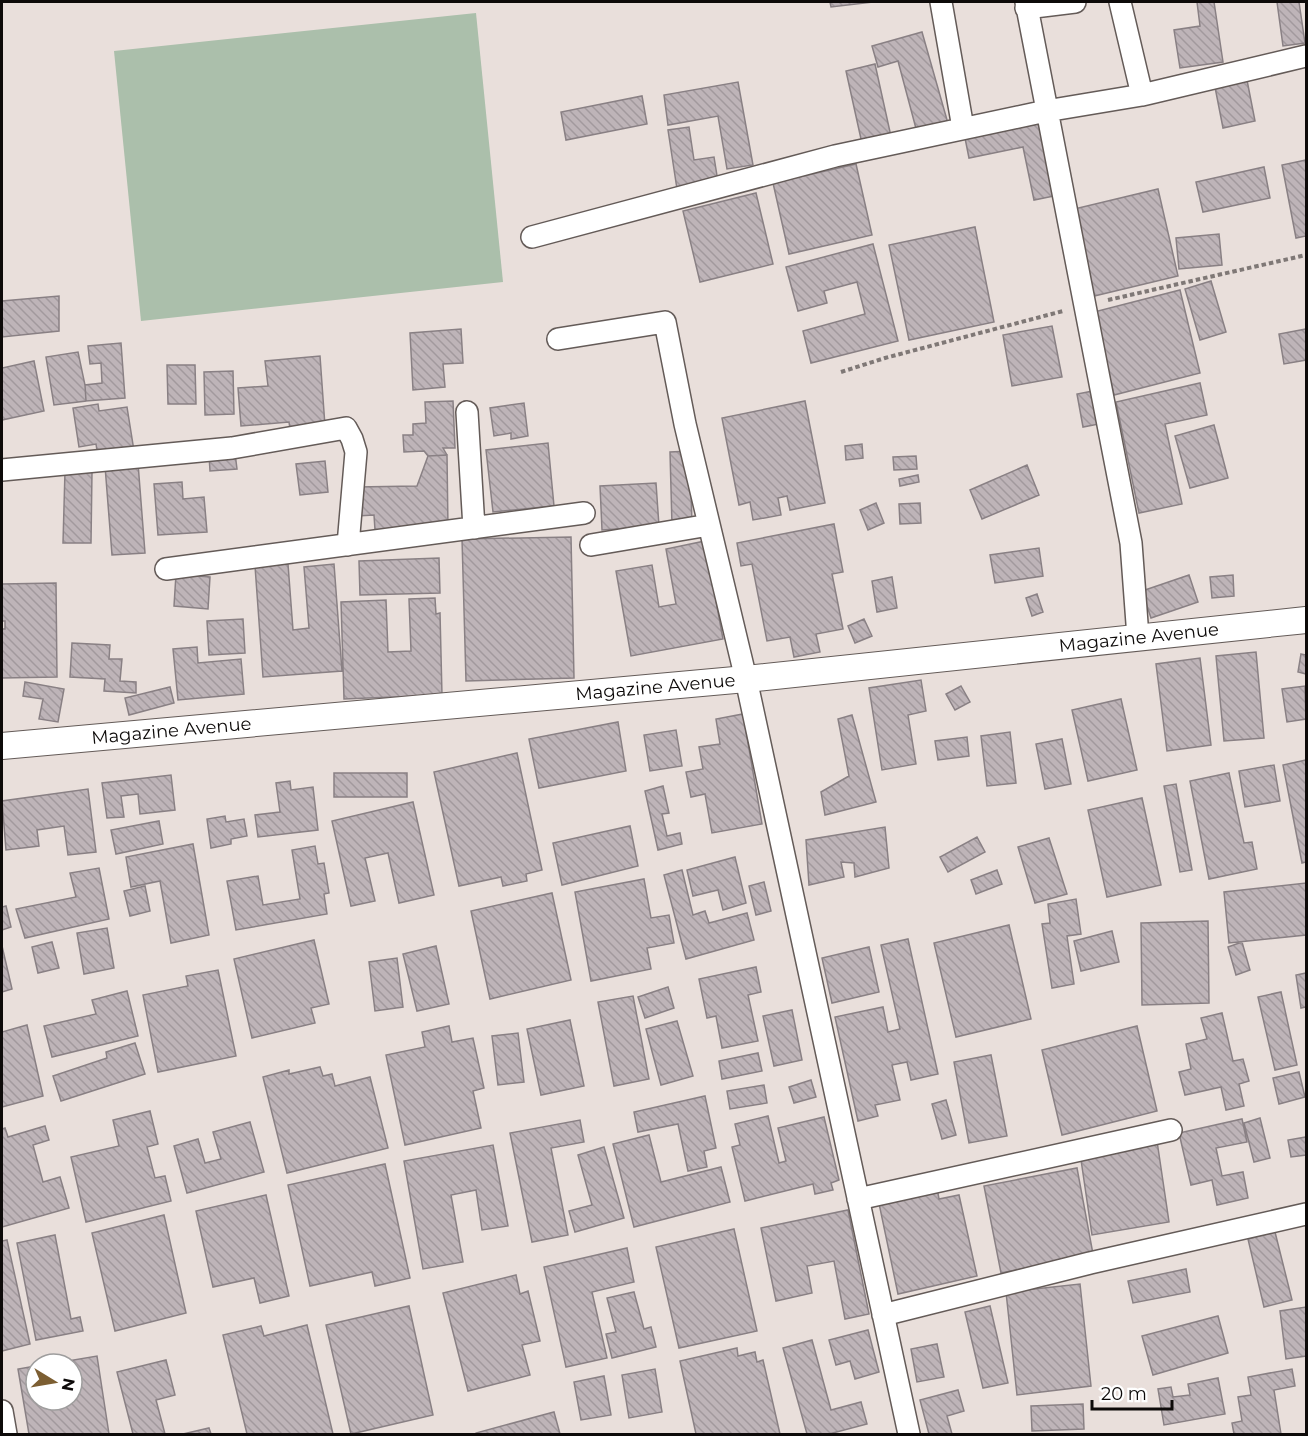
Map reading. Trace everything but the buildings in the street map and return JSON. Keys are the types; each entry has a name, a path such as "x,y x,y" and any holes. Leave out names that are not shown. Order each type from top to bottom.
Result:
{"street":[{"path":"941,2 963,128"},
{"path":"1075,2 1026,5 1131,543 1138,638"},
{"path":"1120,2 1142,95"},
{"path":"532,237 835,156 1046,111 1142,95 1306,56"},
{"path":"558,339 664,322 685,424 746,679 909,1434"},
{"path":"467,412 474,528"},
{"path":"2,470 232,448 346,428 356,452 348,544"},
{"path":"166,569 584,513"},
{"path":"591,545 709,525"},
{"name":"Magazine Avenue","path":"2,746 746,679 1306,620"},
{"path":"858,1199 1171,1130"},
{"path":"883,1315 1089,1263 1306,1214"},
{"path":"2,1411 6,1434"}],"green space":[{"path":"476,13 503,282 141,321 114,51"}]}
